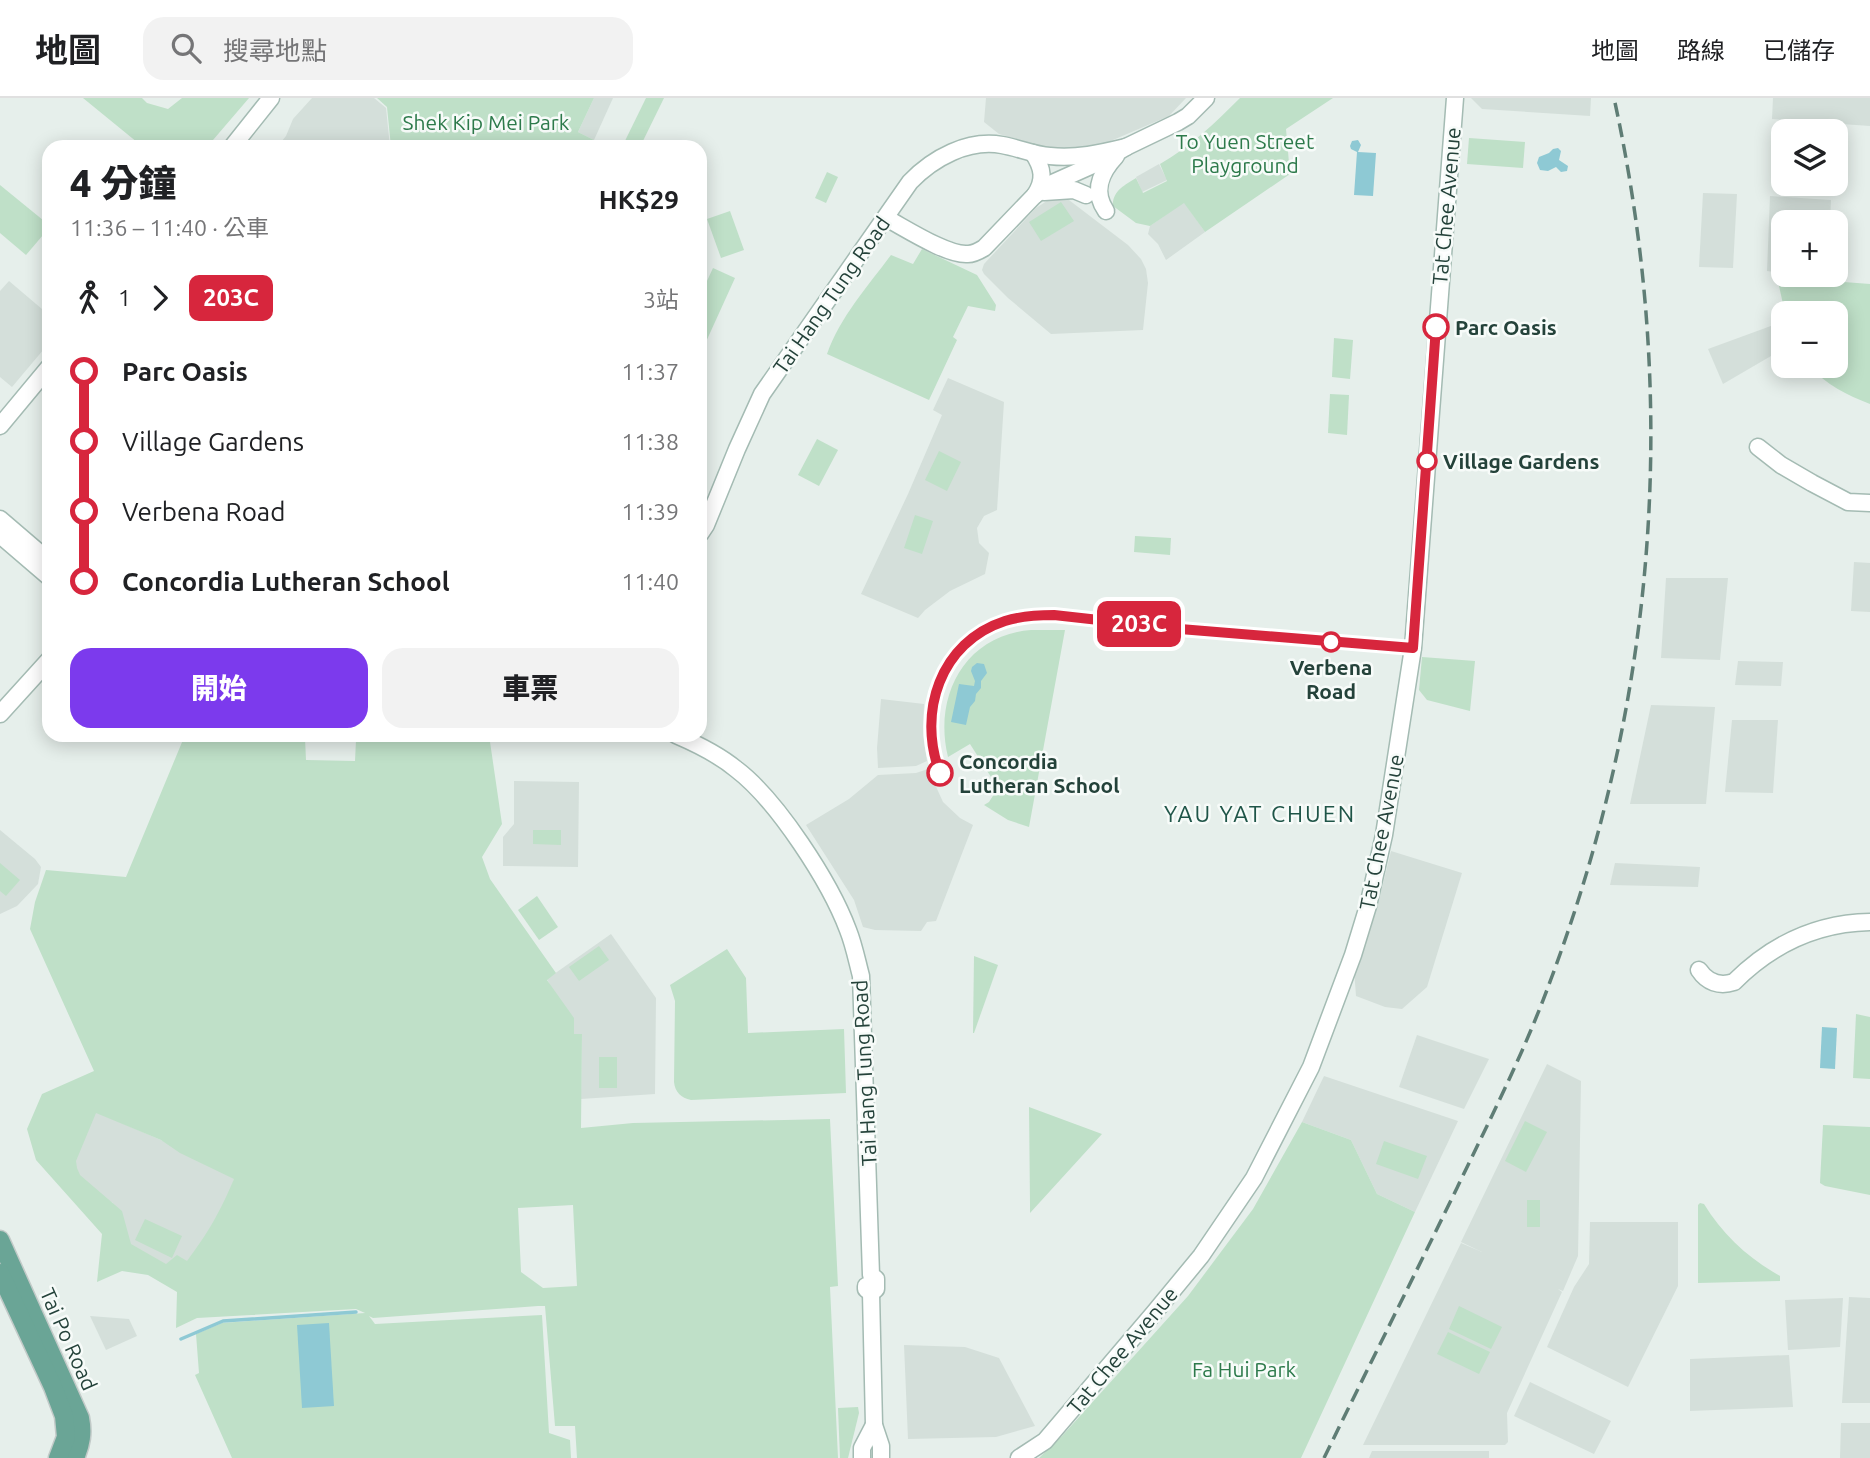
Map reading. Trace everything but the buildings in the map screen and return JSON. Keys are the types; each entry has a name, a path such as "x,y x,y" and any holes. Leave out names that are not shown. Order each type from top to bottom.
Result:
{"main road":[{"path":"238,140 271,98"},
{"path":"886,218 943,248 966,254 975,253 984,248 1036,195 1055,181 1098,163 1178,122 1206,98"},
{"name":"Tat Chee Avenue","path":"1018,1458 1045,1441 1154,1313 1201,1256 1254,1178 1311,1067 1353,956 1368,906 1384,835 1413,648 1455,98"},
{"name":"Tai Hang Tung Road","path":"707,523 762,394 919,172 954,151 988,144 999,144 1048,156 1077,156 1126,147"},
{"path":"1106,211 1100,202 1099,182 1107,167 1126,147"},
{"path":"1033,153 1040,164 1042,176 1041,187 1036,195"},
{"path":"1036,195 1059,190 1074,190 1086,195"},
{"path":"0,426 42,375"},
{"path":"1758,447 1798,475 1848,502 1870,503"},
{"path":"0,519 42,555"},
{"path":"0,535 42,571"},
{"path":"0,714 42,668"},
{"name":"Tai Hang Tung Road","path":"690,742 723,759 739,771 766,799 802,847 830,893 848,930 861,976 871,1275 865,1280 866,1289 871,1293 874,1425 881,1446 881,1458"},
{"path":"1699,970 1713,983 1734,982 1756,961 1782,944 1825,928 1870,922"},
{"name":"Tai Po Road","path":"0,1240 80,1418 81,1441 75,1458"},
{"name":"Tai Po Road","path":"0,1273 64,1416 66,1437 58,1458"},
{"name":"Tai Hang Tung Road","path":"862,1458 862,1448 874,1425"}],"shaded area":[{"path":"312,98 374,98 386,108 389,140 283,140 293,119"},
{"path":"594,98 613,98 594,140 578,132"},
{"path":"986,98 1186,98 1169,116 1092,149 1054,150 999,134 984,122"},
{"path":"1471,98 1591,98 1590,116 1482,109"},
{"path":"1773,98 1870,98 1870,126 1848,124 1848,119 1772,119"},
{"path":"1159,164 1167,180 1142,192 1136,177"},
{"path":"1703,193 1737,194 1733,268 1699,267"},
{"path":"1770,196 1831,200 1831,210 1771,210 1771,272 1767,271"},
{"path":"1053,197 1065,197 1128,245 1141,259 1148,283 1143,330 1051,334 984,274 984,264 1036,208"},
{"path":"1184,202 1205,232 1166,260 1158,244 1148,234 1150,226"},
{"path":"9,281 42,309 42,351 12,387 0,377 0,291"},
{"path":"1771,326 1771,356 1723,384 1708,349"},
{"path":"948,378 1004,402 997,510 984,516 977,528 979,543 989,553 985,574 950,591 918,618 861,594 942,415 933,410"},
{"path":"1854,562 1870,563 1870,612 1851,611"},
{"path":"1666,578 1728,578 1720,660 1661,658"},
{"path":"1738,661 1783,662 1781,686 1735,685"},
{"path":"881,699 924,704 923,735 927,761 916,766 878,768"},
{"path":"1651,705 1715,707 1706,804 1630,804"},
{"path":"1732,720 1778,720 1773,793 1725,792"},
{"name":"Concordia Lutheran School","path":"928,769 943,802 960,818 973,825 936,921 927,922 921,931 875,930 863,927 854,900 806,825 849,799 878,775 916,773"},
{"path":"514,781 579,782 578,867 503,866 503,837 514,824"},
{"path":"0,830 41,867 38,884 17,906 0,914"},
{"path":"1391,851 1462,873 1427,987 1402,1009 1385,1007 1356,996 1353,955 1379,900"},
{"path":"1615,863 1700,867 1698,887 1610,885"},
{"path":"611,934 656,998 655,1094 581,1099 582,1034 574,1034 547,979"},
{"path":"1417,1035 1489,1059 1464,1109 1399,1087"},
{"path":"1547,1064 1581,1081 1578,1256 1563,1291 1558,1289 1562,1292 1507,1413 1508,1442 1505,1445 1363,1445 1461,1243 1482,1252 1461,1242"},
{"path":"1324,1076 1458,1121 1415,1212 1377,1194 1351,1140 1302,1122"},
{"path":"94,1111 237,1173 207,1244 170,1277 114,1253 113,1203 63,1181"},
{"path":"1590,1222 1678,1222 1678,1286 1628,1387 1547,1347 1574,1287 1589,1264"},
{"path":"1849,1297 1870,1298 1870,1403 1842,1403"},
{"path":"1843,1298 1840,1347 1788,1350 1785,1300"},
{"path":"90,1316 129,1319 137,1336 106,1350"},
{"path":"904,1345 965,1347 999,1358 1035,1426 996,1437 908,1439"},
{"path":"1789,1355 1793,1407 1690,1411 1690,1359"},
{"path":"1530,1382 1611,1421 1594,1454 1514,1416"},
{"path":"1841,1423 1870,1423 1870,1458 1840,1458"},
{"path":"1372,1451 1489,1451 1489,1458 1369,1458"}],"green space":[{"path":"83,98 142,98 147,103 168,109 182,98 249,98 213,140 134,140"},
{"name":"Shek Kip Mei Park","path":"377,98 594,98 578,132 594,140 390,140 387,107"},
{"path":"646,98 664,98 643,140 625,140"},
{"name":"To Yuen Street Playground","path":"1240,98 1333,98 1286,129 1290,174 1205,232 1184,203 1150,226 1136,223 1113,206 1117,192 1136,178 1143,193 1167,181 1160,164 1192,142"},
{"path":"1469,138 1525,142 1523,168 1467,164"},
{"path":"827,172 838,177 826,203 815,198"},
{"path":"0,185 42,219 42,236 26,255 0,233"},
{"path":"1061,202 1074,221 1041,241 1029,222"},
{"path":"730,211 744,250 721,258 707,219"},
{"path":"922,249 977,275 996,305 995,311 968,306 953,337 957,340 929,400 827,354 847,315 891,255 913,264"},
{"path":"713,268 735,278 707,340 707,281"},
{"path":"1848,282 1870,284 1870,404 1837,389 1822,378 1848,378 1848,301 1782,301 1779,287 1848,287"},
{"path":"1334,338 1353,340 1350,379 1332,377"},
{"path":"1330,394 1349,395 1347,435 1328,433"},
{"path":"817,439 838,450 819,486 798,475"},
{"path":"939,451 961,462 947,491 925,480"},
{"path":"915,515 933,521 922,554 904,548"},
{"path":"1135,536 1171,538 1170,555 1134,552"},
{"path":"1031,630 1065,630 1029,827 1008,820 984,805 998,788 970,744 948,757 945,712 950,691 959,672 972,656 988,643 1008,634"},
{"path":"1422,657 1475,661 1470,711 1427,700 1419,690"},
{"path":"182,742 305,742 306,760 355,761 356,742 490,742 502,824 482,857 490,879 556,973 547,980 574,1018 574,1034 582,1034 581,1128 633,1123 830,1119 838,1286 830,1287 838,1458 577,1458 575,1426 555,1426 545,1306 538,1306 373,1318 369,1316 375,1324 542,1315 549,1433 570,1440 571,1458 232,1458 195,1375 199,1373 196,1334 222,1323 365,1313 356,1309 197,1318 176,1328 177,1292 148,1275 122,1271 97,1282 102,1234 36,1160 27,1129 42,1094 94,1071 30,929 35,902 46,870 126,877","holes":["96,1113 161,1140 180,1153 234,1179 213,1222 187,1261 177,1255 166,1264 131,1244 122,1211 80,1175 76,1161","573,1205 577,1286 543,1288 521,1272 518,1208"]},
{"path":"533,830 561,830 561,845 533,844"},
{"path":"0,863 20,880 6,896 0,891"},
{"path":"537,896 558,927 539,940 518,910"},
{"path":"599,946 609,960 579,981 569,967"},
{"path":"727,949 746,978 748,1033 844,1029 846,1093 691,1100 679,1094 674,1082 675,1001 670,985"},
{"path":"974,956 998,965 973,1033"},
{"path":"1856,1014 1870,1017 1870,1079 1853,1078"},
{"path":"599,1057 617,1057 617,1088 599,1088"},
{"path":"1029,1107 1102,1134 1030,1213 1030,1204"},
{"path":"1525,1121 1547,1132 1526,1172 1505,1161"},
{"name":"Fa Hui Park","path":"1302,1122 1351,1140 1377,1194 1415,1212 1301,1458 1039,1458 1188,1296 1253,1209"},
{"path":"1823,1125 1870,1127 1870,1195 1820,1183"},
{"path":"1384,1141 1427,1156 1418,1179 1376,1164"},
{"path":"1527,1200 1540,1200 1540,1227 1527,1227"},
{"path":"1700,1203 1704,1204 1719,1226 1737,1245 1780,1276 1780,1281 1698,1283"},
{"path":"145,1219 182,1236 172,1258 135,1240"},
{"path":"1459,1306 1502,1327 1491,1349 1449,1329"},
{"path":"1448,1332 1490,1352 1479,1374 1437,1354"},
{"path":"858,1407 859,1413 848,1458 840,1458 838,1408"}],"water":[{"path":"1358,140 1361,145 1358,152 1376,153 1373,196 1354,195 1357,152 1350,146 1352,141"},
{"path":"1558,148 1561,151 1559,160 1568,166 1567,171 1561,172 1556,167 1548,171 1540,170 1537,163 1539,157"},
{"path":"977,663 984,664 987,673 970,707 966,725 951,722 959,684 974,686 971,671"},
{"path":"1822,1027 1837,1028 1835,1069 1820,1068"},
{"path":"329,1323 334,1406 302,1408 297,1325"}],"waterway":[{"path":"181,1339 223,1321 356,1312"}],"railway":[{"path":"1324,1458 1507,1085 1530,1032 1551,979 1587,871 1615,763 1635,653 1647,543 1651,432 1647,321 1634,210 1614,98"}],"bus line":[{"name":"203C","path":"940,773 934,757 931,735 932,709 939,683 952,659 967,643 997,624 1014,618 1054,615 1180,629 1413,648 1436,327"}],"place":[{"name":"Parc Oasis","path":"1436,327"},
{"name":"Village Gardens","path":"1427,461"},
{"name":"Verbena Road","path":"1331,642"},
{"name":"Concordia Lutheran School","path":"940,773"}],"district":[{"name":"YAU YAT CHUEN","path":"1260,813"}]}
